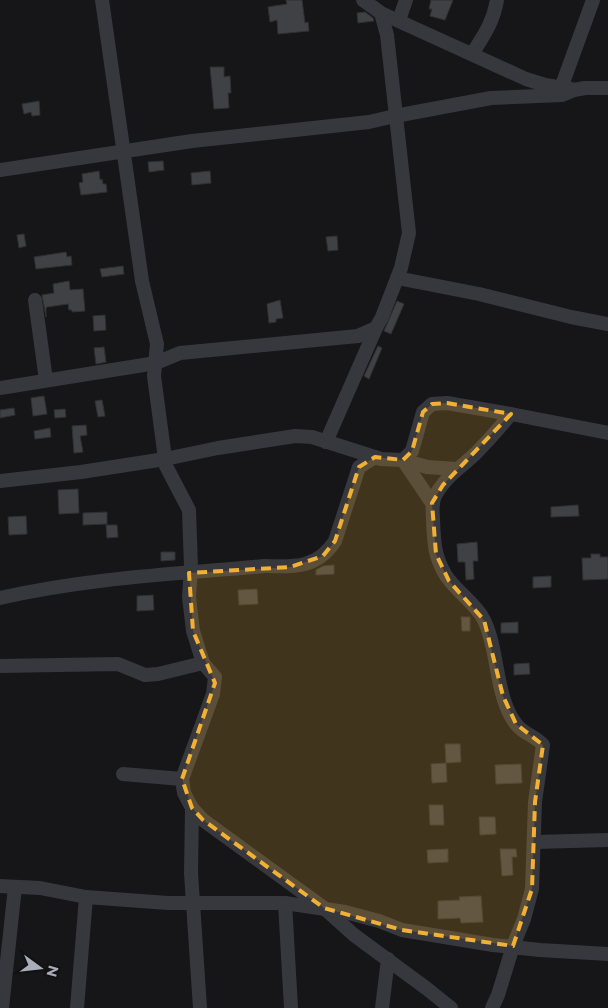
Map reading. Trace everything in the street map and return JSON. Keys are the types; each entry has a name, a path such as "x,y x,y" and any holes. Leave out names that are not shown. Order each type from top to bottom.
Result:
{"street":[{"path":"102,0 142,281 157,344 154,376 165,459 170,476 188,510 190,522 189,597 193,631 204,664 215,676 213,694 182,779 184,793 192,808 202,820 324,908 354,935 451,1008"},
{"path":"363,0 392,17 526,79 558,90"},
{"path":"326,442 397,278 409,232 386,35 392,17 406,0"},
{"path":"472,54 489,28 494,17 497,0"},
{"path":"558,90 593,0"},
{"path":"0,170 123,153 192,141 369,122 491,98 558,90 608,88"},
{"path":"397,278 479,294 562,315 608,324"},
{"path":"35,300 46,380"},
{"path":"0,388 156,363 180,353 358,336 376,328"},
{"path":"403,460 412,451 423,412 432,404 447,403 608,433"},
{"path":"492,1008 524,919 532,889 535,802 543,745 526,734 516,724 503,696 484,620 449,581 440,566 433,537 432,503 442,485 485,444 511,414"},
{"path":"0,481 81,472 295,436 312,437 375,457 403,460 427,467 456,470"},
{"path":"0,598 42,588 87,582 264,566 290,567 313,562 330,549 335,541 359,467 353,450"},
{"path":"359,467 375,457"},
{"path":"403,460 432,503"},
{"path":"0,666 118,664 145,675 204,664"},
{"path":"123,774 182,779"},
{"path":"192,808 191,873 200,1008"},
{"path":"534,842 608,840"},
{"path":"0,886 40,888 86,897 193,903 285,903 324,908 370,918 402,930 540,950 608,954"},
{"path":"2,1008 4,962 15,887"},
{"path":"77,1008 86,897"},
{"path":"285,903 292,1008"},
{"path":"382,1008 388,959"}],"highlighted area":[{"path":"447,403 511,414 443,485 432,503 436,554 449,581 484,620 503,696 516,724 543,745 535,802 532,889 513,946 402,930 324,908 203,820 192,808 182,779 215,683 193,631 189,573 290,567 323,556 335,541 359,467 375,457 403,460 412,451 423,412 432,404"}],"building":[{"path":"286,0 302,0 305,23 308,22 309,31 278,34 277,20 270,22 268,7 287,4"},
{"path":"431,0 453,0 445,20 430,16 432,9 429,9"},
{"path":"365,12 374,21 358,23 357,13"},
{"path":"210,67 224,67 224,77 230,76 231,93 228,93 229,108 214,109"},
{"path":"39,101 40,115 32,116 31,112 24,114 22,104"},
{"path":"163,161 164,170 149,172 148,162"},
{"path":"99,171 100,180 102,179 103,184 106,184 107,192 81,195 79,183 83,182 82,174"},
{"path":"210,171 211,183 192,185 191,173"},
{"path":"24,234 26,246 19,248 17,235"},
{"path":"337,236 338,250 328,251 326,237"},
{"path":"66,252 67,257 71,256 72,265 36,269 34,257"},
{"path":"123,266 124,274 102,277 100,269"},
{"path":"69,281 70,290 83,289 85,311 72,312 72,310 69,310 68,304 47,307 46,317 42,295 54,293 53,284"},
{"path":"280,300 283,318 269,323 267,304"},
{"path":"397,301 404,304 391,334 384,331"},
{"path":"105,315 106,330 94,331 93,316"},
{"path":"378,346 382,348 369,379 364,376"},
{"path":"104,347 106,362 96,364 94,348"},
{"path":"44,396 47,414 33,416 31,398"},
{"path":"102,400 105,416 98,417 95,401"},
{"path":"14,408 15,415 0,418 0,410"},
{"path":"65,409 66,417 55,418 54,410"},
{"path":"86,425 87,435 80,436 83,452 74,453 72,426"},
{"path":"50,428 51,437 35,439 34,431"},
{"path":"78,489 79,513 59,514 58,490"},
{"path":"578,505 579,516 551,517 551,507"},
{"path":"107,512 107,524 83,525 83,513"},
{"path":"26,516 27,534 9,535 8,517"},
{"path":"106,525 117,525 118,537 107,538"},
{"path":"477,542 478,561 473,561 474,579 466,580 465,562 458,562 457,544"},
{"path":"161,552 175,552 175,560 161,561"},
{"path":"591,554 600,554 600,557 608,557 608,579 583,580 582,558 591,558"},
{"path":"334,565 334,574 316,575 316,570 323,566"},
{"path":"551,576 551,587 533,588 533,577"},
{"path":"257,589 258,604 239,605 238,590"},
{"path":"153,595 154,610 137,611 137,596"},
{"path":"461,617 470,617 470,631 462,631"},
{"path":"518,622 518,633 501,633 501,623"},
{"path":"529,663 530,674 514,675 514,664"},
{"path":"445,744 460,744 461,762 446,763"},
{"path":"446,763 447,782 432,783 431,764"},
{"path":"521,764 522,783 496,784 495,765"},
{"path":"429,805 443,805 444,825 430,825"},
{"path":"479,817 495,817 496,834 480,835"},
{"path":"448,849 448,862 428,863 427,850"},
{"path":"500,849 516,849 517,857 512,857 513,875 502,876"},
{"path":"481,896 483,922 461,923 460,918 438,919 438,901 460,900 459,897"}]}
